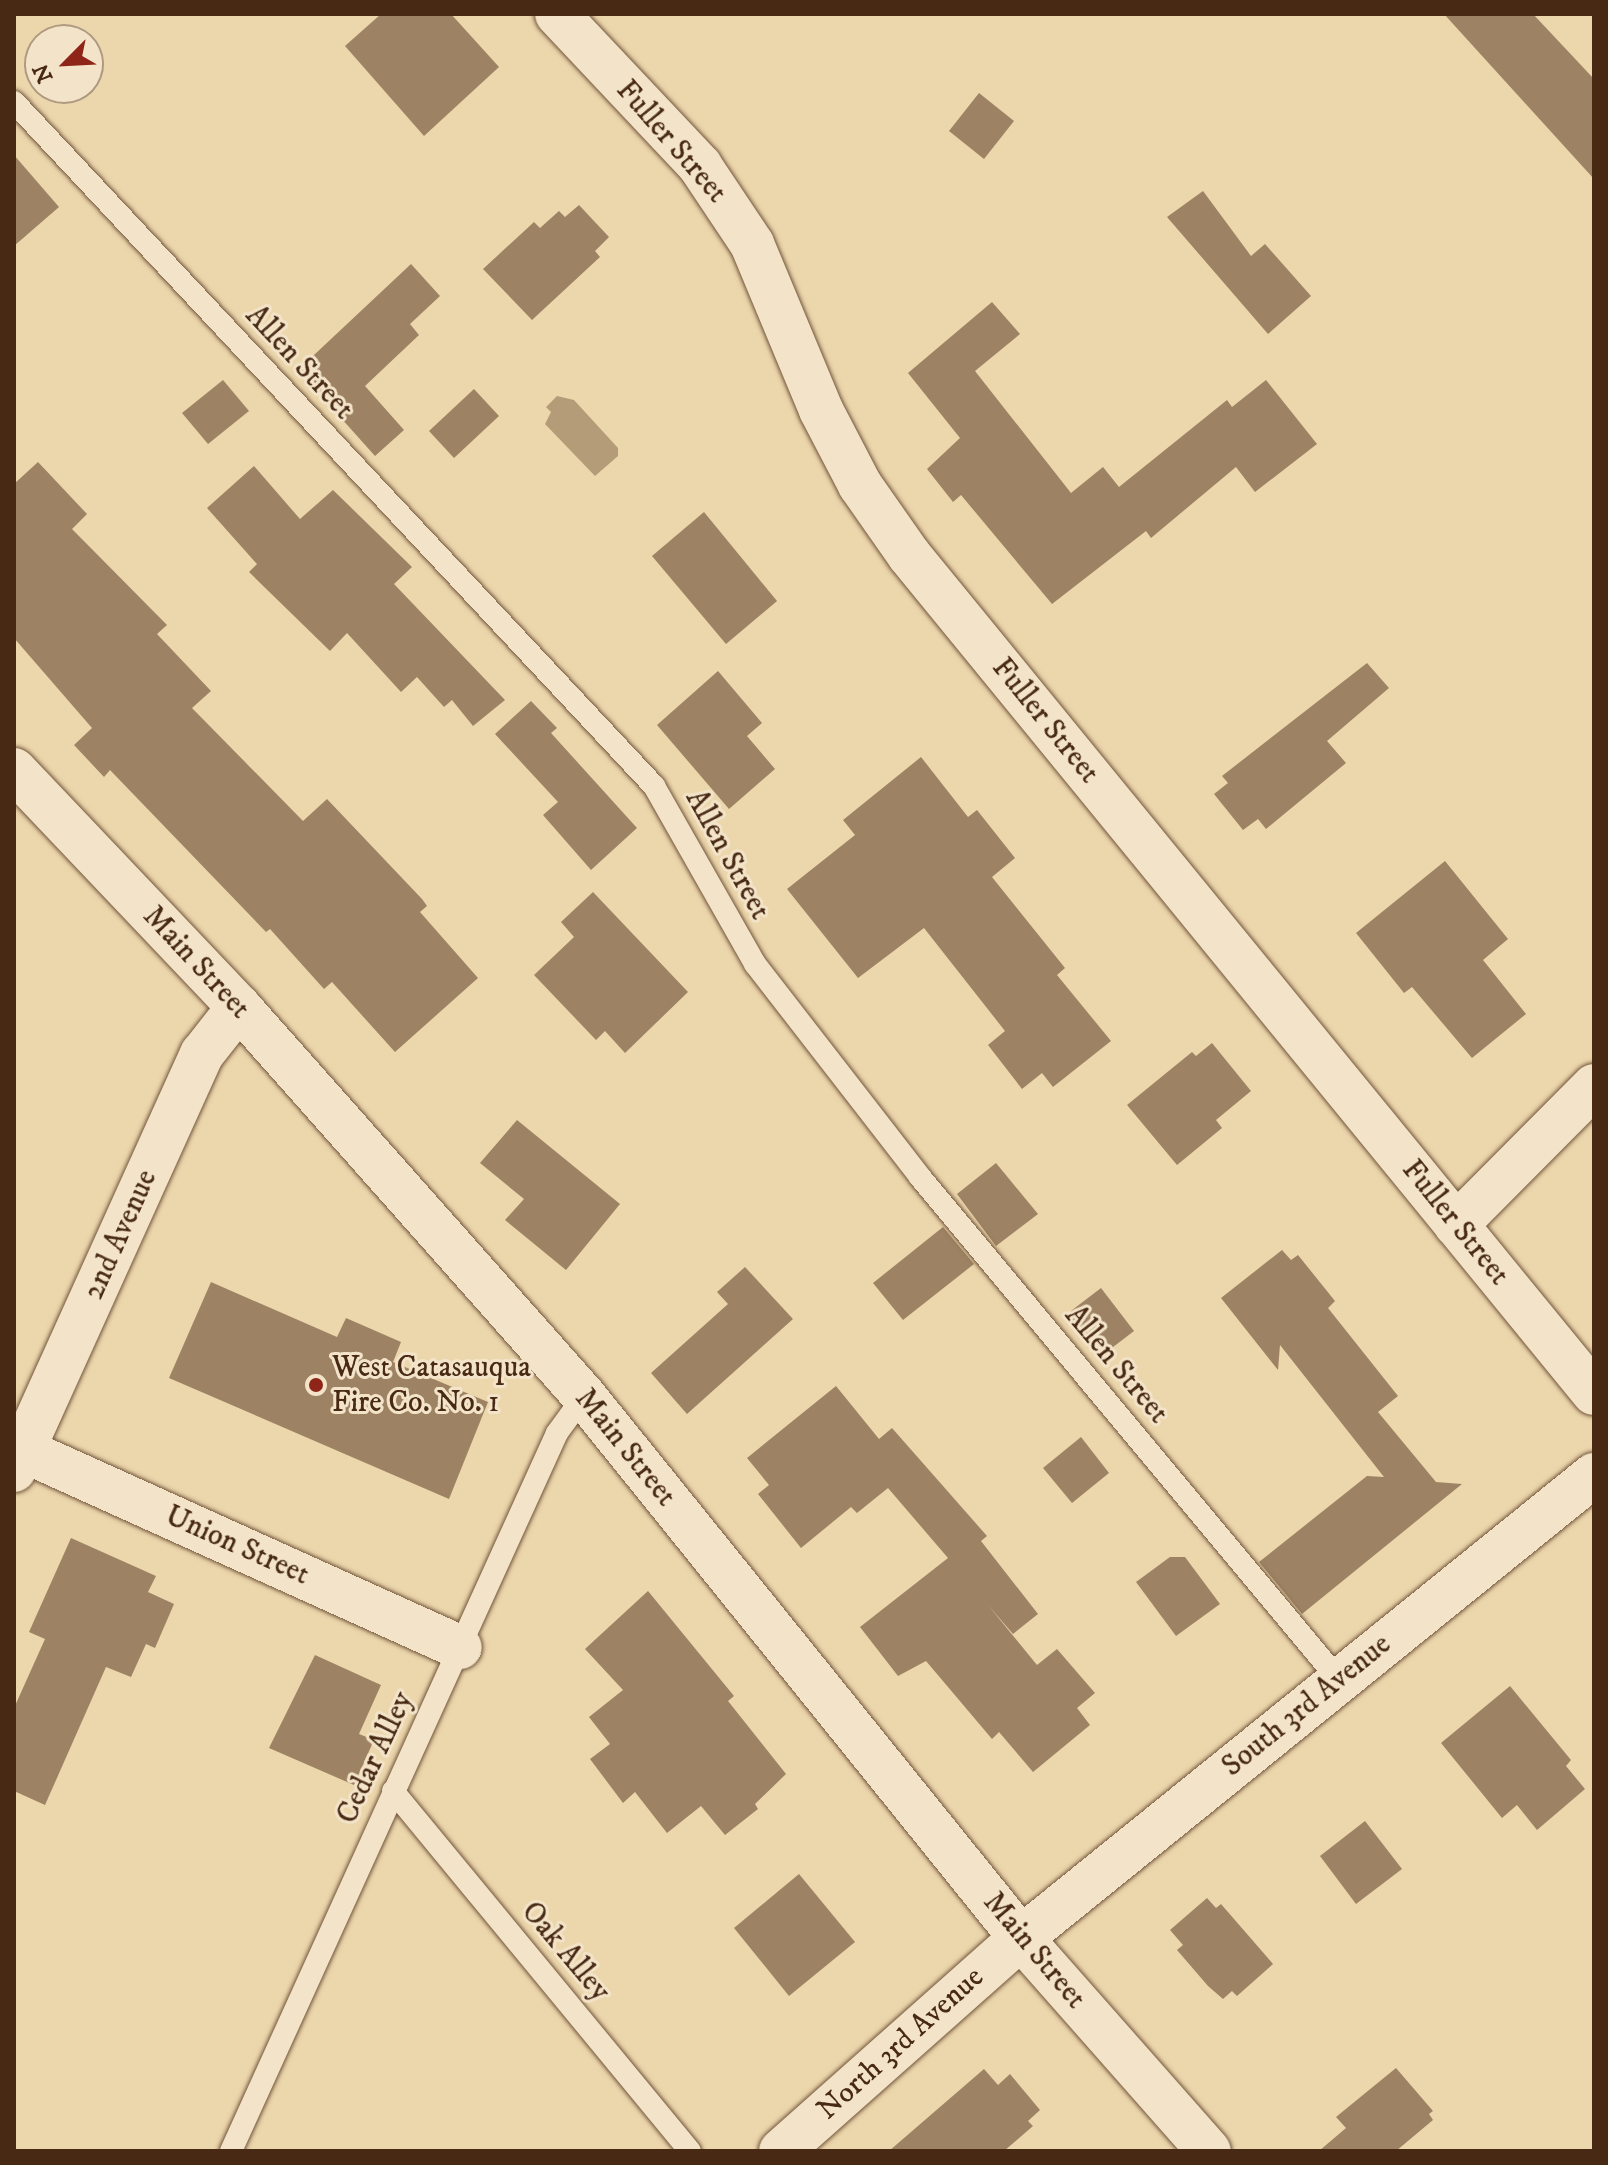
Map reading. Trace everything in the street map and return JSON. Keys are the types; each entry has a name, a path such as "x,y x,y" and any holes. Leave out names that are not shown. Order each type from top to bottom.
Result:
{"street":[{"name":"Fuller Street","path":"557,14 700,166 752,244 821,410 860,485 909,555 1594,1393"},
{"name":"Main Street","path":"14,770 239,1007 584,1396 1021,1938 1209,2151"},
{"name":"2nd Avenue","path":"17,1455 202,1054 239,1007"},
{"path":"1456,1225 1594,1086"},
{"name":"Union Street","path":"17,1455 460,1647"},
{"name":"South 3rd Avenue","path":"1021,1938 1594,1475"},
{"name":"North 3rd Avenue","path":"781,2151 1021,1938"}],"lane":[{"name":"Allen Street","path":"14,102 654,786 755,964 920,1177 1339,1680"},
{"name":"Cedar Alley","path":"231,2151 557,1433 584,1396"},
{"name":"Oak Alley","path":"393,1791 690,2151"}],"shaded area":[{"path":"557,396 574,400 618,448 618,456 595,476 545,424 551,412 546,407"}],"building":[{"path":"381,14 451,14 499,67 424,136 345,46"},
{"path":"1444,14 1533,14 1594,79 1594,179"},
{"path":"979,93 1014,121 984,159 949,131"},
{"path":"14,155 59,207 14,246"},
{"path":"1203,191 1251,256 1265,244 1311,296 1268,334 1167,217"},
{"path":"579,205 609,237 595,251 600,257 532,320 483,269 534,222 540,228 559,211 565,217"},
{"path":"411,264 440,296 410,324 419,335 365,386 404,430 375,456 298,370"},
{"path":"992,302 1020,334 975,371 1071,493 1103,467 1119,487 1227,400 1232,407 1266,380 1317,444 1255,492 1236,467 1151,538 1146,531 1052,604 961,495 953,502 927,469 960,438 908,373"},
{"path":"223,380 249,411 208,444 182,413"},
{"path":"474,389 499,416 454,458 429,431"},
{"path":"38,462 87,514 72,529 167,625 157,634 211,691 192,708 303,821 327,799 422,899 427,906 420,912 478,978 395,1052 332,982 324,989 270,929 266,932 110,770 104,777 74,745 92,728 14,638 14,484"},
{"path":"254,466 300,519 333,490 412,567 394,584 505,700 473,726 452,700 444,707 417,677 401,692 347,633 330,651 249,572 257,564 207,508"},
{"path":"704,512 777,601 726,644 652,556"},
{"path":"1367,663 1389,688 1327,741 1346,763 1266,829 1258,819 1243,830 1214,794 1228,783 1222,776"},
{"path":"718,671 762,723 747,736 775,769 729,809 657,725"},
{"path":"531,701 557,728 551,733 637,828 591,870 543,815 558,802 495,734"},
{"path":"921,757 968,817 977,810 1015,858 992,877 1065,968 1057,975 1111,1041 1053,1087 1042,1073 1022,1089 988,1045 1005,1031 924,928 858,978 787,889 855,835 843,820"},
{"path":"1445,861 1508,939 1483,960 1526,1014 1472,1058 1412,987 1404,993 1356,933"},
{"path":"593,892 688,992 625,1053 605,1031 596,1040 534,975 574,937 561,922"},
{"path":"1212,1043 1251,1091 1216,1120 1222,1128 1177,1165 1127,1105 1192,1052 1196,1056"},
{"path":"517,1120 620,1204 566,1270 505,1220 524,1199 480,1163"},
{"path":"996,1163 1038,1214 996,1246 957,1194"},
{"path":"943,1227 974,1264 903,1320 873,1283"},
{"path":"1282,1250 1291,1260 1298,1255 1335,1301 1328,1308 1398,1396 1378,1412 1436,1482 1462,1484 1302,1614 1259,1562 1367,1476 1384,1477 1280,1345 1278,1370 1221,1298"},
{"path":"745,1267 793,1319 687,1414 651,1373 728,1304 717,1292"},
{"name":"West Catasauqua Fire Co. No. 1","path":"211,1282 337,1337 346,1318 401,1342 393,1362 488,1402 449,1499 169,1378"},
{"path":"1101,1288 1134,1331 1100,1357 1067,1314"},
{"path":"836,1386 879,1439 892,1428 987,1536 981,1541 1038,1614 1013,1634 988,1605 1037,1665 1057,1649 1095,1693 1077,1708 1090,1725 1033,1772 999,1732 992,1739 926,1661 898,1676 860,1627 948,1558 888,1488 857,1513 851,1507 801,1548 758,1494 769,1485 747,1458"},
{"path":"1081,1437 1109,1473 1072,1503 1043,1468"},
{"path":"71,1538 156,1576 148,1592 174,1604 155,1648 146,1644 131,1677 106,1667 45,1805 14,1791 14,1708 45,1639 29,1632"},
{"path":"1170,1557 1185,1557 1220,1604 1176,1636 1136,1582"},
{"path":"648,1591 734,1696 728,1701 786,1774 755,1804 758,1809 725,1835 701,1806 667,1833 635,1792 623,1803 590,1759 610,1744 589,1717 623,1690 585,1649"},
{"path":"315,1655 381,1685 359,1734 374,1740 354,1785 269,1748"},
{"path":"1510,1686 1571,1760 1566,1766 1585,1789 1537,1830 1517,1805 1502,1818 1441,1743"},
{"path":"1365,1821 1402,1869 1356,1904 1320,1856"},
{"path":"799,1874 855,1942 789,1996 734,1928"},
{"path":"1207,1898 1216,1908 1221,1904 1273,1964 1237,1996 1232,1991 1223,1999 1208,1986 1177,1950 1183,1945 1170,1930"},
{"path":"1396,2068 1433,2111 1429,2114 1433,2120 1396,2151 1319,2151 1346,2128 1336,2117"},
{"path":"984,2069 998,2085 1010,2074 1040,2110 1028,2121 1033,2126 1004,2151 889,2151"}],"place":[{"name":"West Catasauqua Fire Co. No. 1","path":"316,1385"}]}
